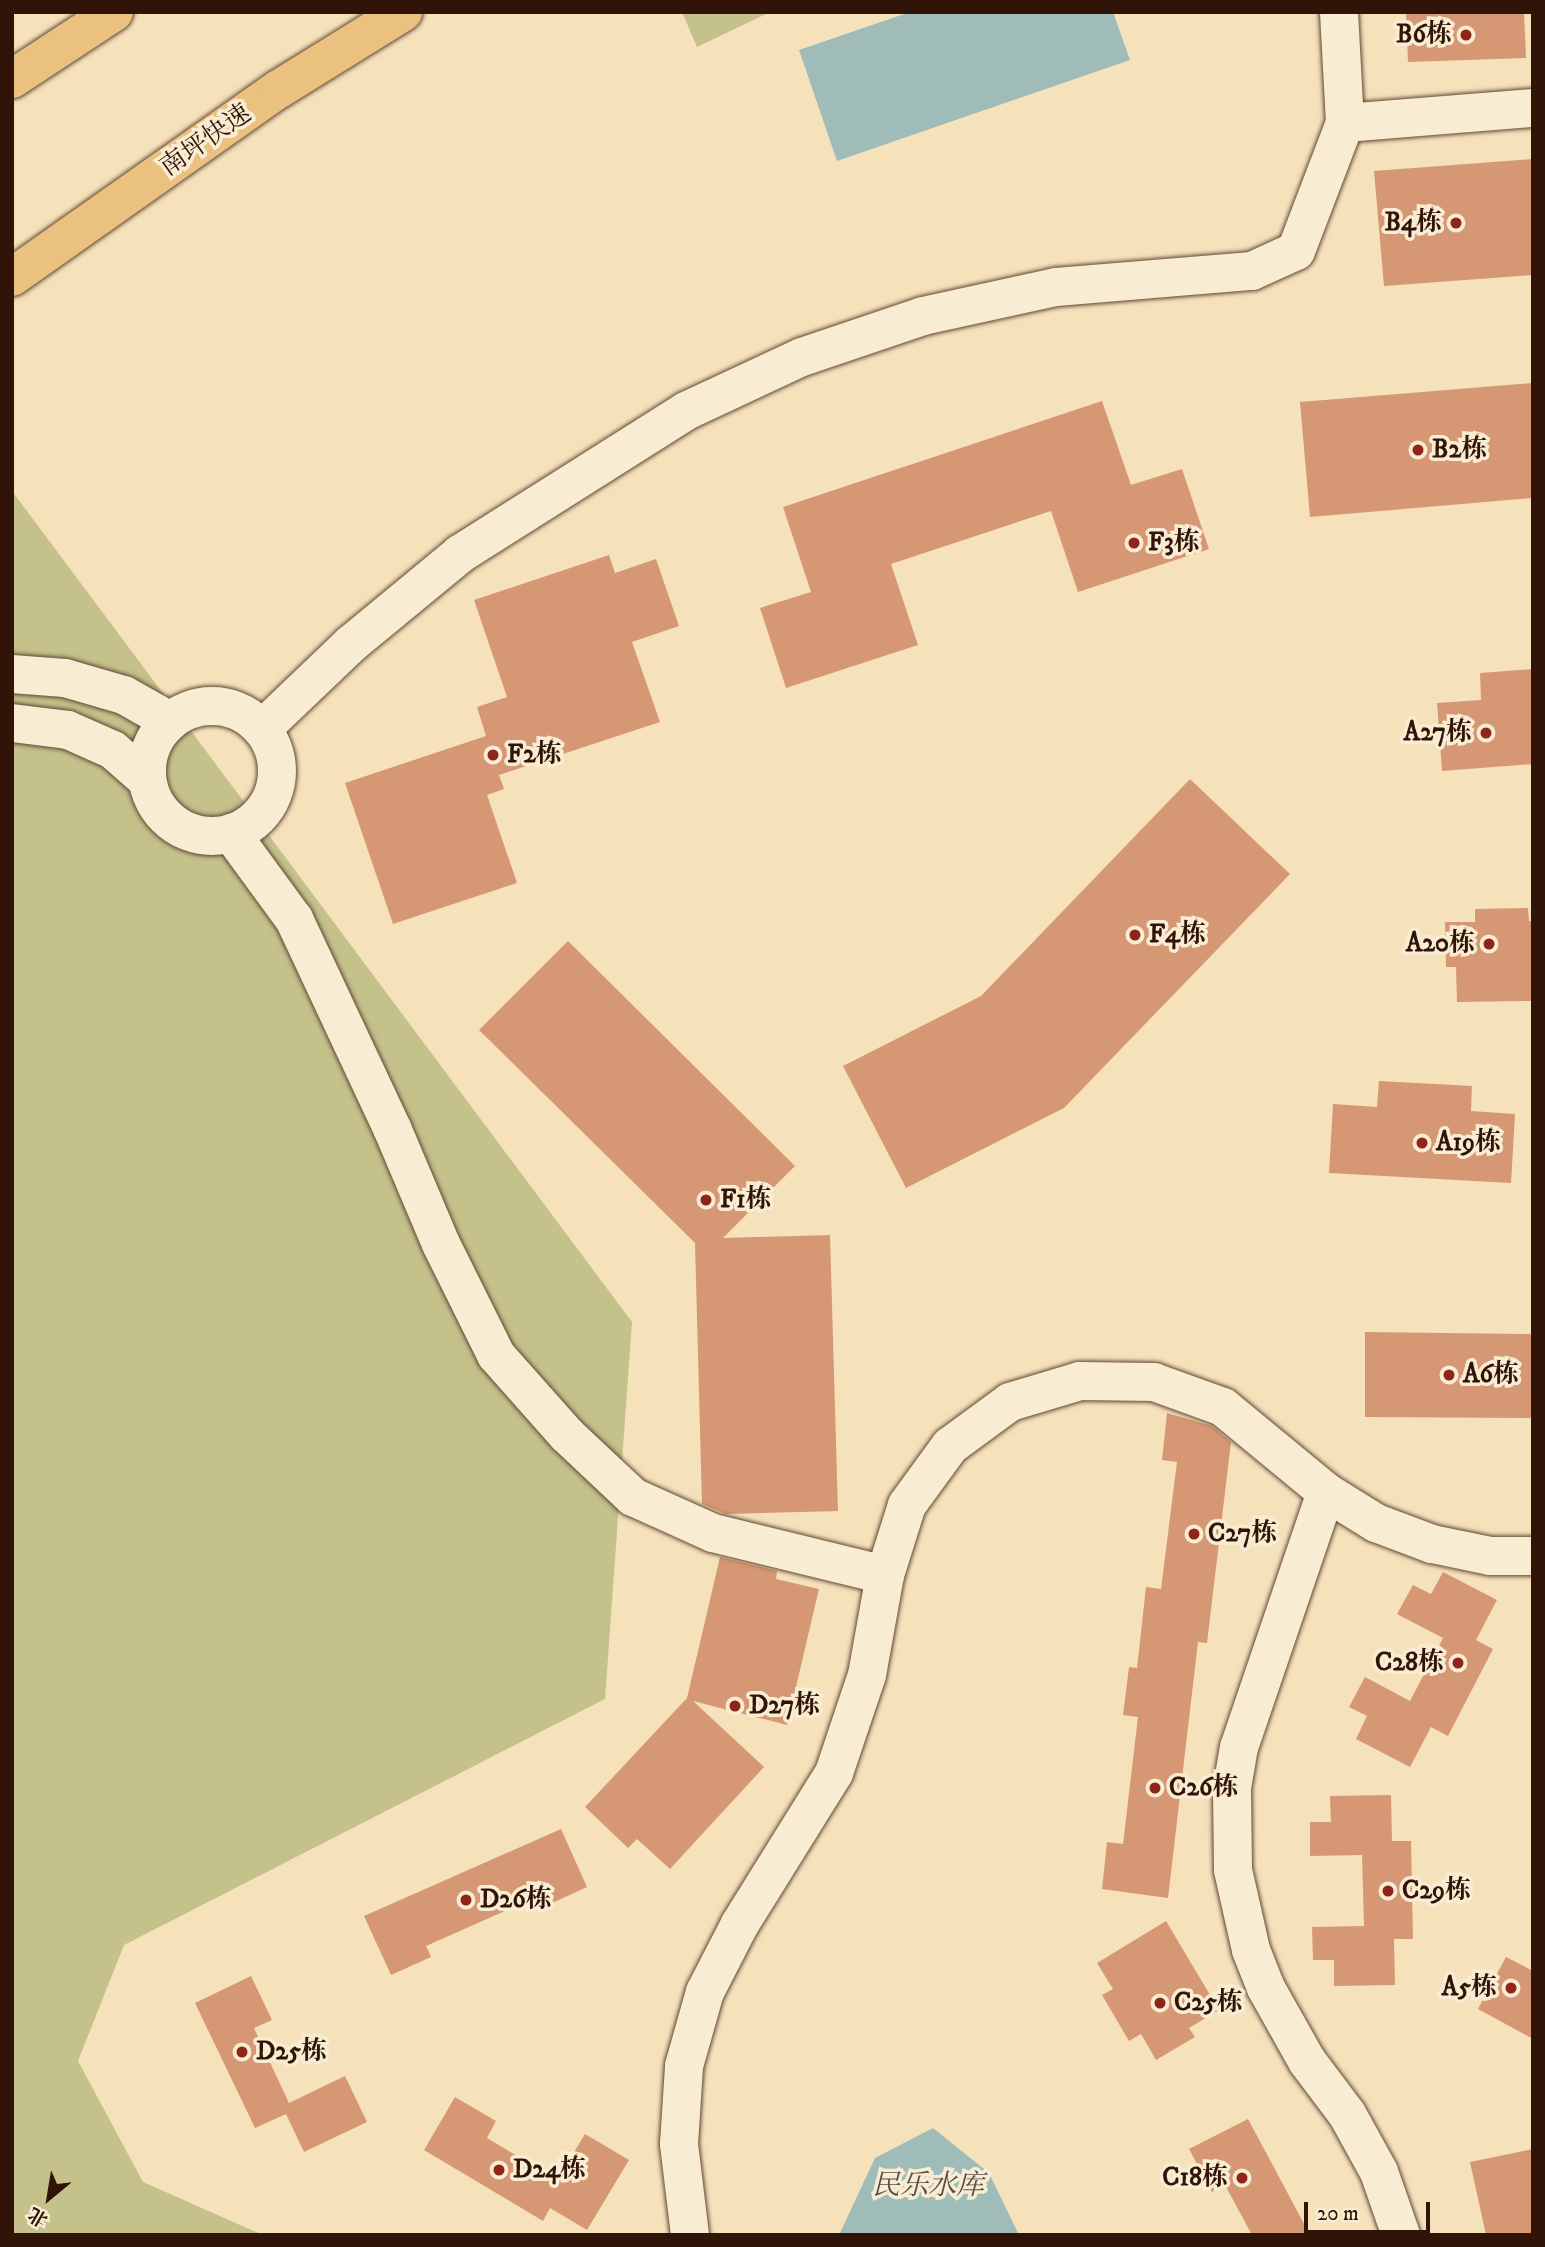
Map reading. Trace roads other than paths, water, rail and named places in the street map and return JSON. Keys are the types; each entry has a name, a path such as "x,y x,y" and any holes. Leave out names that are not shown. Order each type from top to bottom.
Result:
{"highway":[{"path":"12,79 114,12"},
{"name":"南坪快速","path":"12,277 279,89 403,12"}],"street":[{"path":"262,729 351,644 460,554 686,411 779,368 923,316 1056,287 1252,271 1296,251 1345,123 1339,12"},
{"path":"1345,123 1533,108"},
{"path":"12,674 65,678 124,695 170,721"},
{"path":"12,723 68,730 113,750 147,780 155,802 168,819 187,831 209,836 231,833 250,823 266,807 275,788 277,767 262,729 227,708 187,710 170,721 156,738 147,780"},
{"path":"231,833 294,919 392,1128 441,1244 496,1355 567,1435 633,1497 713,1533 885,1575"},
{"path":"690,2235 679,2144 684,2066 705,1993 740,1924 834,1773 867,1675 885,1575 907,1505 950,1446 1010,1402 1080,1381 1154,1382 1223,1407 1326,1492 1376,1523 1432,1544 1490,1556 1533,1556"},
{"path":"1326,1492 1239,1747 1232,1788 1233,1870 1251,1950 1266,1988 1307,2061 1353,2125 1379,2172 1401,2235"}],"water":[{"path":"910,12 1113,12 1130,60 837,161 799,50"},
{"name":"民乐水库","path":"933,2128 989,2173 1019,2235 839,2235 875,2158"}],"place":[{"name":"B6栋","path":"1466,35"},
{"name":"B4栋","path":"1456,223"},
{"name":"B2栋","path":"1418,450"},
{"name":"F3栋","path":"1134,543"},
{"name":"A27栋","path":"1486,733"},
{"name":"F2栋","path":"493,755"},
{"name":"F4栋","path":"1135,935"},
{"name":"A20栋","path":"1489,944"},
{"name":"A19栋","path":"1422,1143"},
{"name":"F1栋","path":"706,1200"},
{"name":"A6栋","path":"1449,1375"},
{"name":"C27栋","path":"1194,1534"},
{"name":"C28栋","path":"1458,1663"},
{"name":"D27栋","path":"735,1706"},
{"name":"C26栋","path":"1155,1788"},
{"name":"C29栋","path":"1388,1891"},
{"name":"D26栋","path":"466,1900"},
{"name":"A5栋","path":"1511,1988"},
{"name":"C25栋","path":"1160,2003"},
{"name":"D25栋","path":"242,2052"},
{"name":"D24栋","path":"499,2170"},
{"name":"C18栋","path":"1242,2178"}]}
